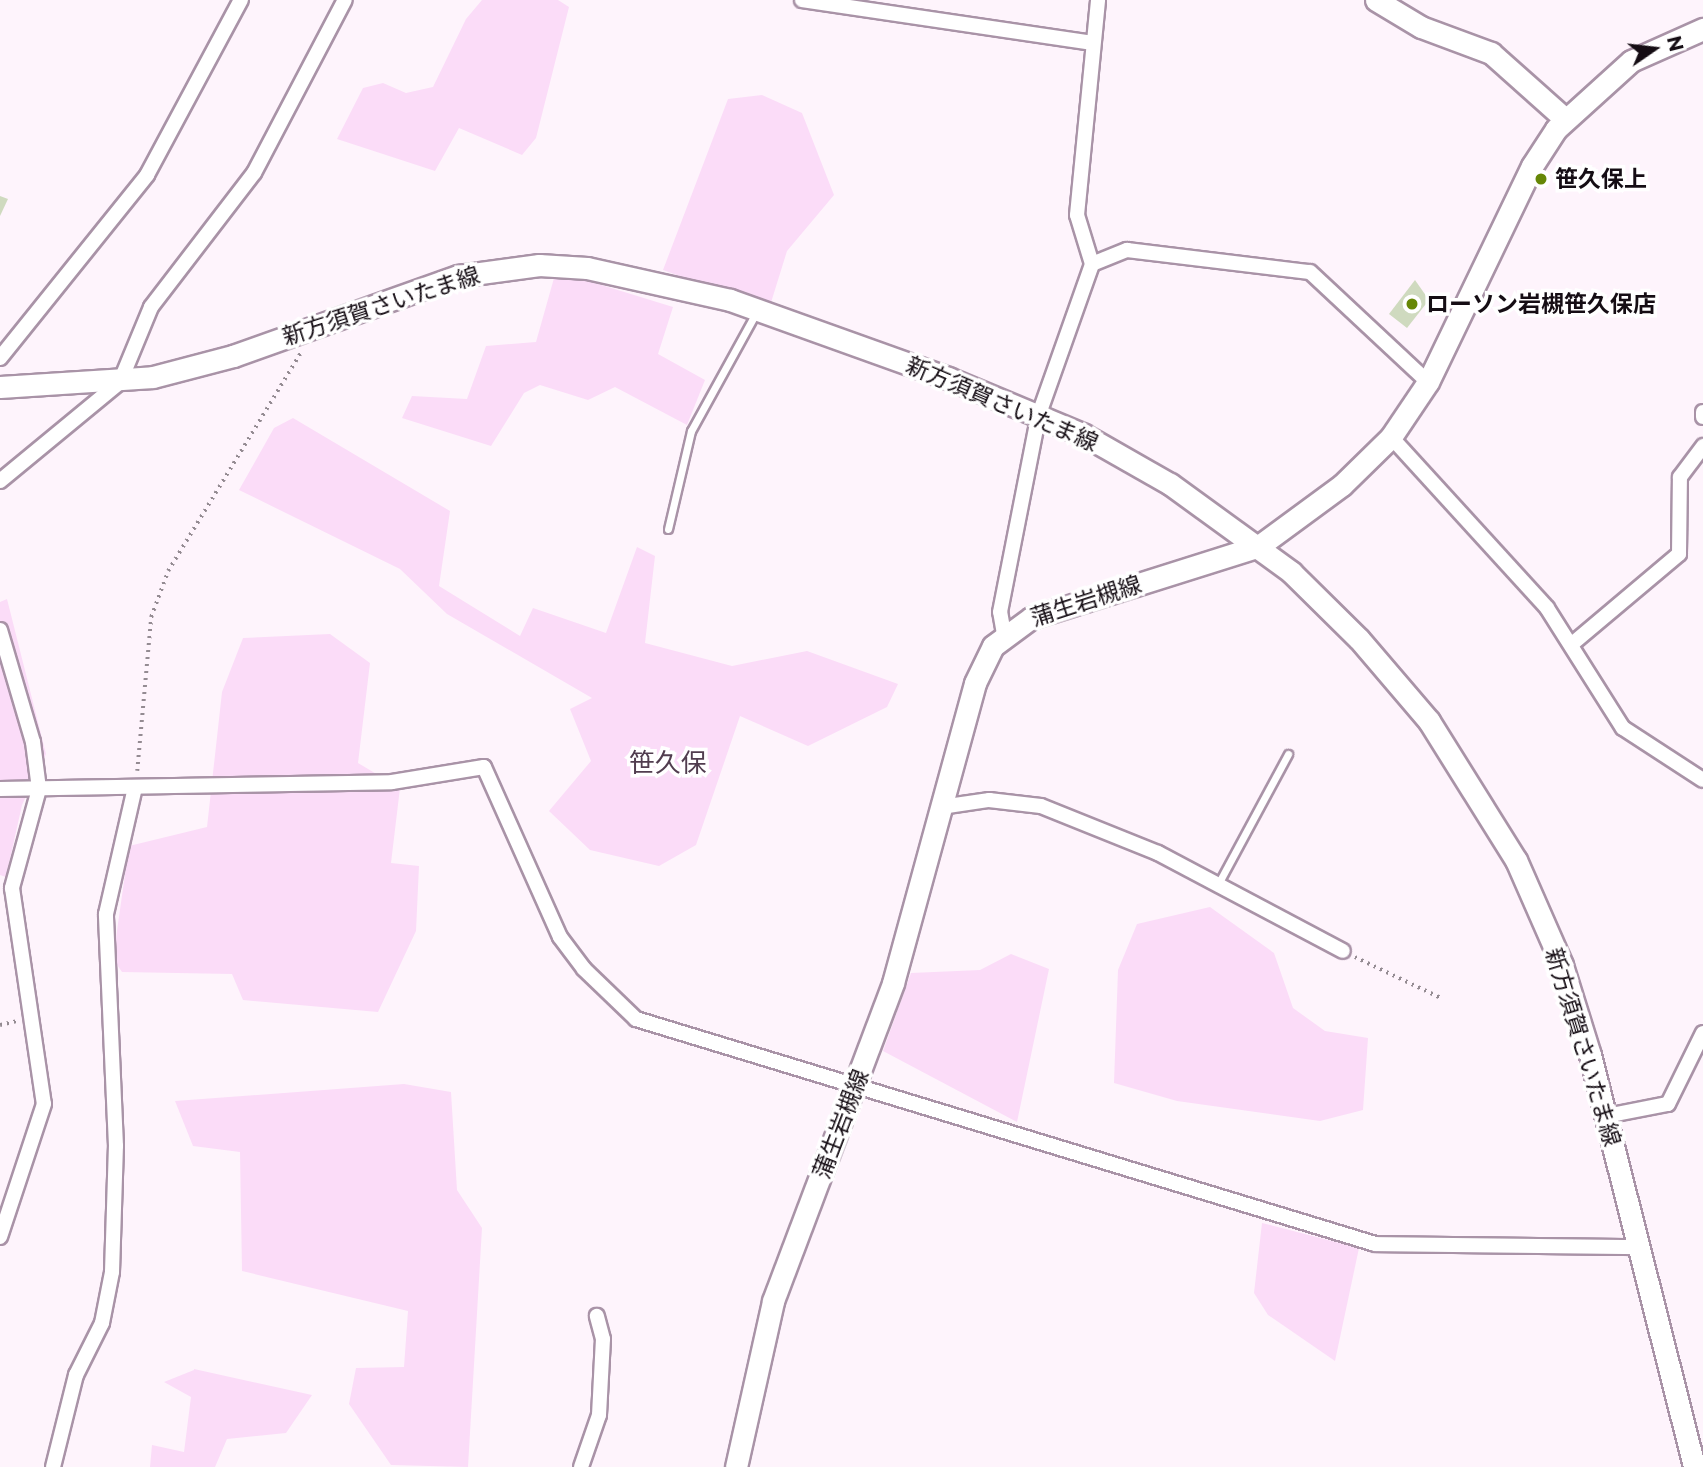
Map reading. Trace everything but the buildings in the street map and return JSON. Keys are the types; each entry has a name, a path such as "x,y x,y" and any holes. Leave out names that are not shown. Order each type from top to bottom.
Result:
{"main road":[{"path":"1376,0 1409,22 1491,53 1566,119"},
{"name":"蒲生岩槻線","path":"736,1467 781,1276 857,1084 893,983 975,682 1004,634 1031,618 1259,546 1342,485 1391,437 1428,382 1532,166 1566,119 1631,61 1703,29"},
{"name":"新方須賀さいたま線","path":"0,387 120,382 189,369 458,276 539,265 629,273 758,311 1040,414 1170,484 1259,546 1392,675 1488,810 1562,965 1606,1116 1694,1467"}],"street":[{"path":"0,358 147,175 241,0"},
{"path":"0,481 120,382 151,307 254,173 345,0"},
{"path":"802,0 1093,43"},
{"path":"1004,634 1000,612 1040,414 1092,264 1077,215 1098,0"},
{"path":"1092,264 1127,250 1310,272 1428,382"},
{"path":"1391,437 1472,519 1572,644 1623,728 1703,780"},
{"path":"1572,644 1679,554 1675,507 1680,477 1703,446"},
{"path":"0,629 33,742 38,789 12,888 44,1104 0,1237"},
{"path":"0,789 393,782 484,767 560,937 609,996 636,1019 670,1033 857,1084 1375,1244 1639,1247"},
{"path":"53,1467 76,1375 102,1323 112,1272 116,1146 106,914 135,787"},
{"path":"942,807 989,800 1041,806 1158,853 1216,887 1343,951"},
{"path":"1606,1116 1668,1104 1703,1033"},
{"path":"581,1467 599,1415 603,1339 597,1316"}],"lane":[{"path":"668,530 691,431 758,311"},
{"path":"1216,887 1288,754"}],"path":[{"path":"135,787 151,617 168,571 318,326"},
{"path":"1343,951 1441,998"}],"shaded area":[{"path":"482,0 558,0 569,7 536,138 522,155 459,128 435,171 337,139 363,88 383,83 406,93 433,87 466,19"},
{"path":"762,95 802,113 834,195 787,251 769,309 663,270 728,99"},
{"path":"556,271 673,307 658,354 705,380 687,425 615,387 588,400 540,385 524,393 491,446 402,418 412,396 467,399 486,346 536,342"},
{"path":"293,418 450,511 439,586 520,636 533,608 606,633 637,547 655,556 645,643 732,666 807,651 898,684 887,707 808,746 740,716 696,845 659,866 590,850 549,811 591,761 570,709 592,698 447,614 400,569 239,490 274,428"},
{"path":"7,599 46,754 22,805 6,877 0,875 0,602"},
{"path":"330,634 370,663 358,763 400,788 391,863 419,866 416,931 378,1012 243,1000 232,974 122,972 113,959 129,846 207,827 222,692 243,638"},
{"path":"1210,907 1274,953 1293,1008 1325,1031 1368,1038 1363,1110 1320,1121 1177,1101 1114,1083 1118,970 1137,924"},
{"path":"1011,954 1049,969 1017,1122 883,1051 911,973 980,970"},
{"path":"404,1084 451,1092 457,1190 482,1228 468,1467 391,1465 349,1404 356,1368 404,1367 408,1311 242,1271 240,1152 193,1146 175,1101"},
{"path":"1262,1223 1359,1248 1335,1361 1268,1315 1254,1293"},
{"path":"194,1370 312,1395 286,1433 227,1439 215,1467 150,1467 152,1445 184,1452 191,1397 164,1382"}],"place":[{"name":"笹久保上","path":"1541,179"},
{"name":"ローソン岩槻笹久保店","path":"1412,304"}],"district":[{"name":"笹久保","path":"668,764"}]}
